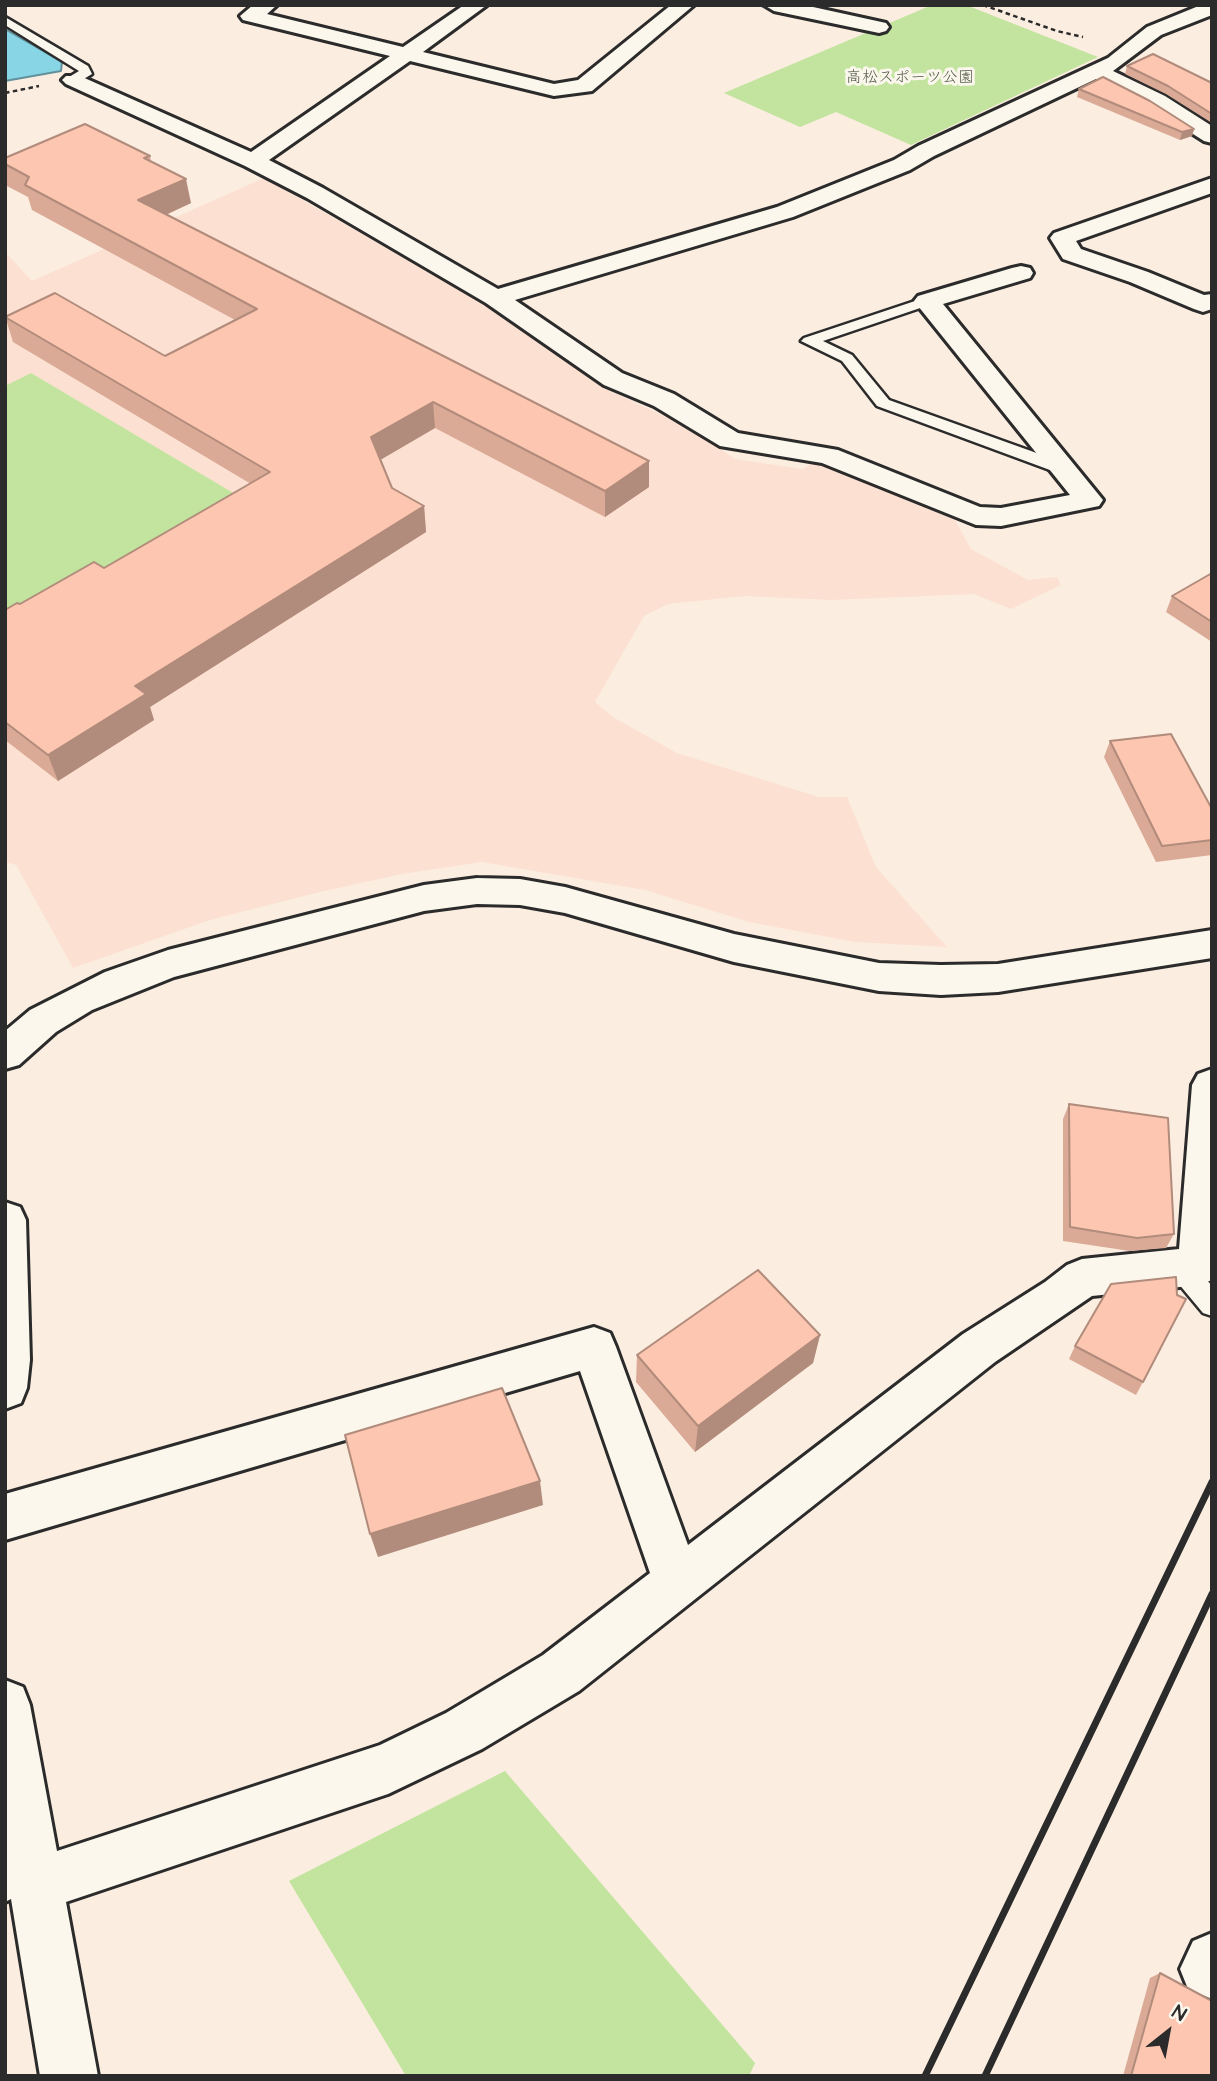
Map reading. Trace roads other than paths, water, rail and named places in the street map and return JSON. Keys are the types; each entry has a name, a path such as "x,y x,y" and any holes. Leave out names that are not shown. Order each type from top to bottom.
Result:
{"street":[{"path":"267,5 250,16 554,90 584,86 684,5"},
{"path":"253,161 477,5"},
{"path":"774,5 880,27"},
{"path":"495,298 785,212 902,165 926,151 1115,62 1154,31 1212,8"},
{"path":"1097,71 1157,102 1212,136"},
{"path":"74,80 253,161 315,193 495,298 613,379 664,400 730,440 828,456 976,516 1001,517 1089,500 926,301 1021,273"},
{"path":"1212,186 1062,237 1072,254 1139,277 1203,304 1212,301"},
{"path":"5,1054 43,1021 79,1000 167,964 424,898 477,891 520,892 565,900 734,948 879,977 940,980 998,978 1212,944"},
{"path":"26,1874 388,1768 464,1731 561,1673 979,1348 1060,1296 1082,1278 1199,1266 1212,1085"},
{"path":"5,1220 8,1360 5,1388"},
{"path":"5,1517 594,1347 678,1583"},
{"path":"5,1706 26,1874 69,2076"},
{"path":"1212,1960 1208,1969 1212,1970"}],"lane":[{"path":"5,19 84,69 86,74 74,80"},
{"path":"926,301 809,341 847,358 883,403 1064,469"},
{"path":"1182,1269 1212,1305"}],"water":[{"path":"5,29 62,62 61,71 5,81"}],"railway":[{"path":"925,2076 1212,1482"},
{"path":"985,2076 1212,1594"}],"park label":[{"name":"高松スポーツ公園","path":"910,79"}]}
